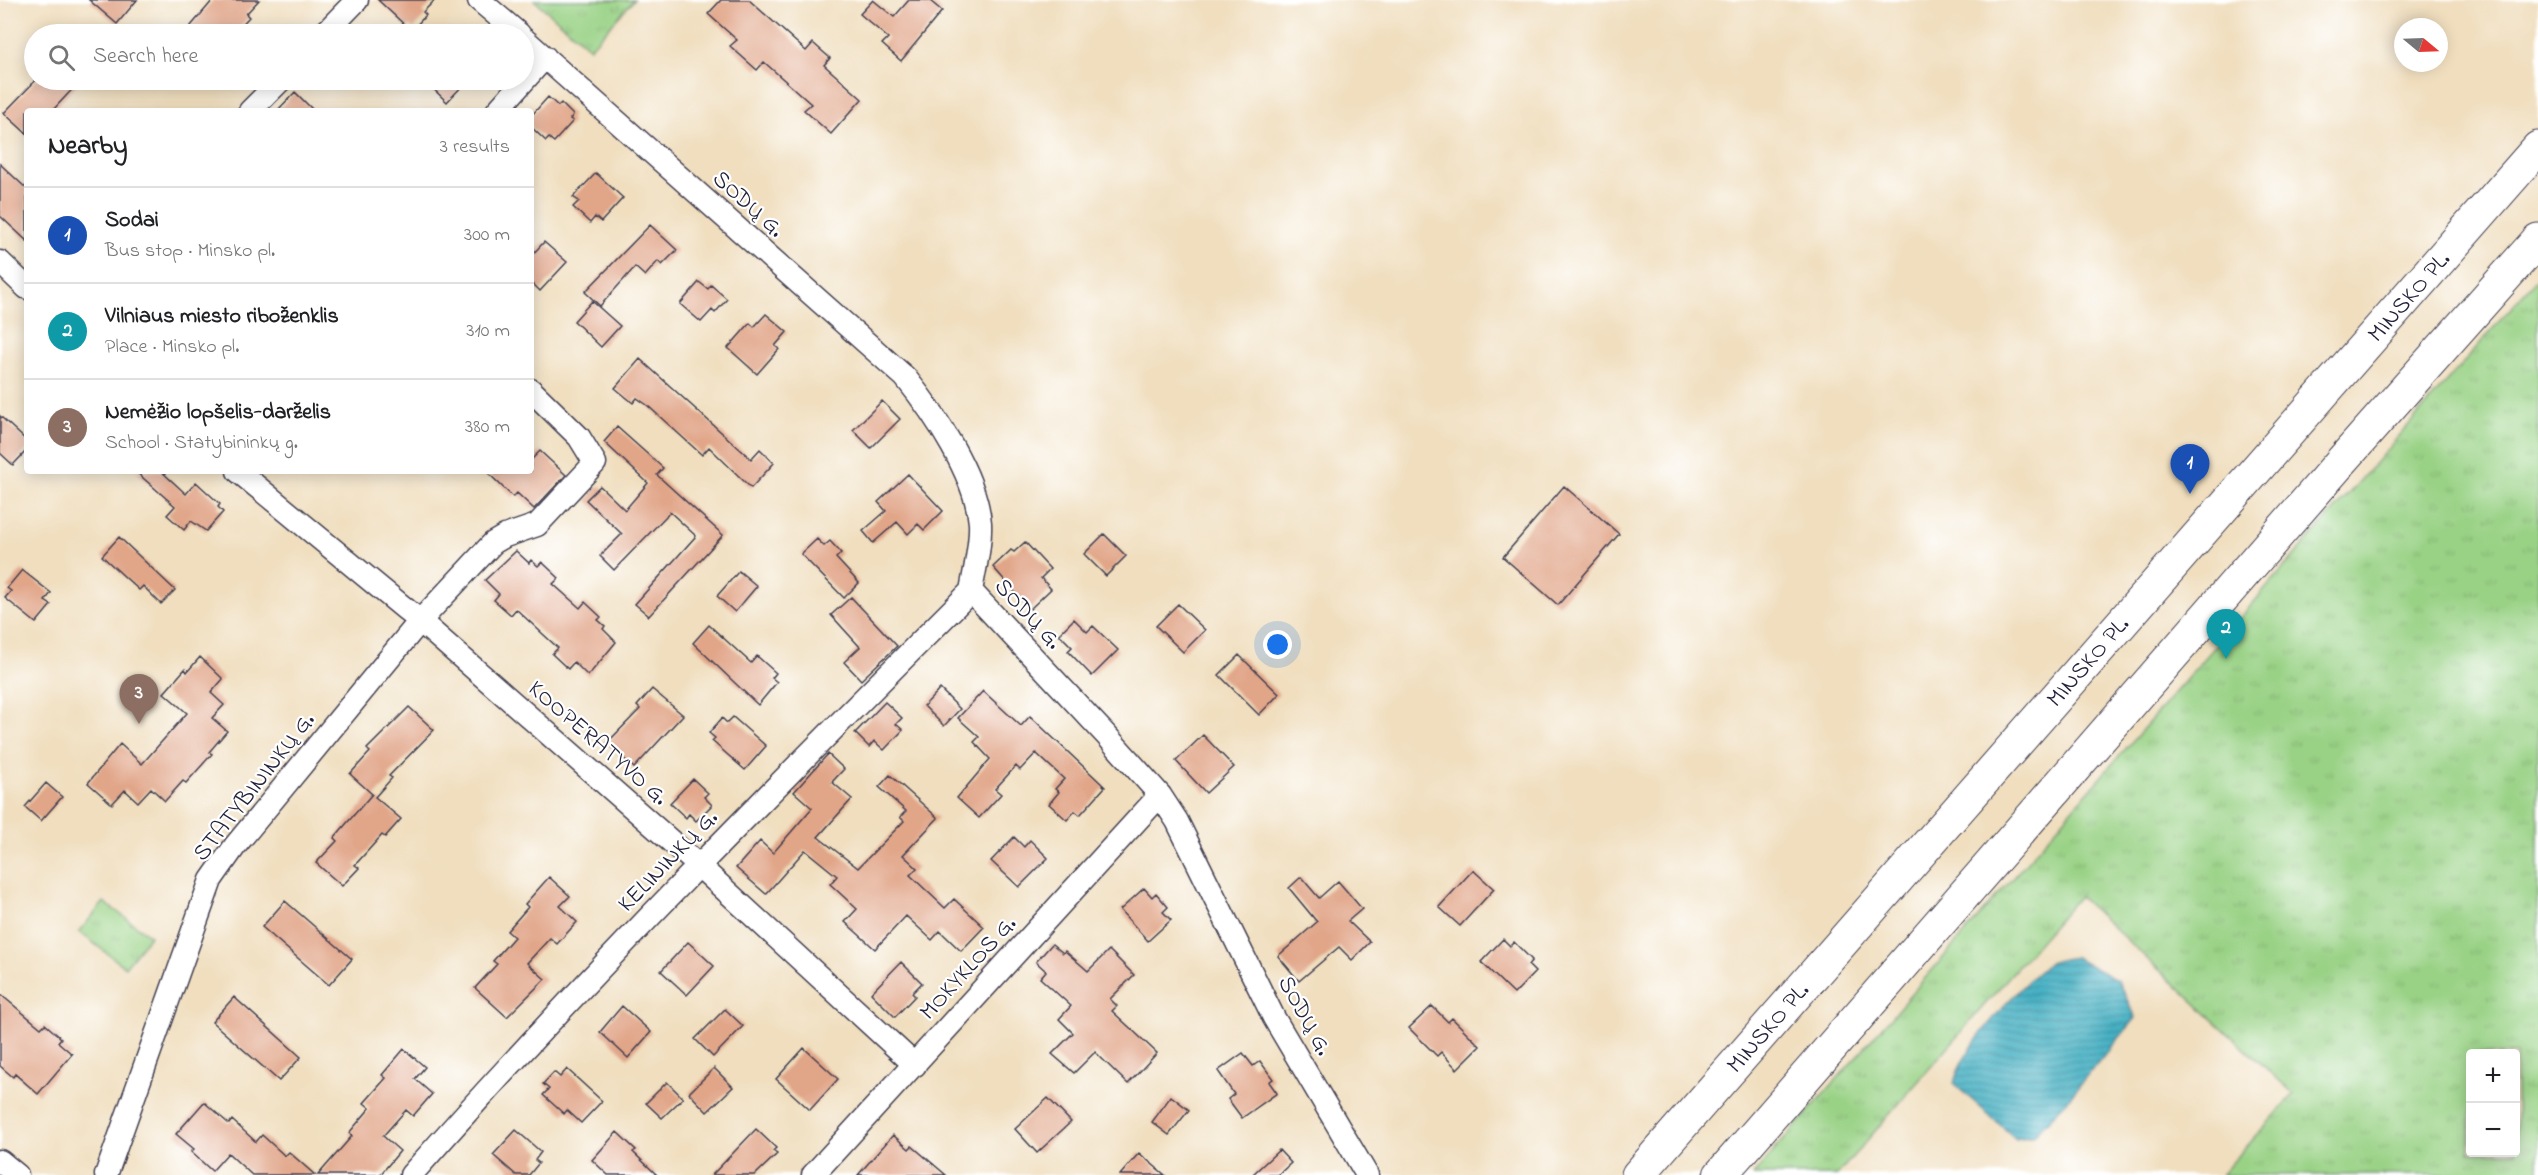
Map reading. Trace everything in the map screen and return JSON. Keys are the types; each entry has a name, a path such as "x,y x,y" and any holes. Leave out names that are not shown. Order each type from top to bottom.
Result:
{"highway":[{"name":"MINSKO PL.","path":"1638,1175 2538,148"},
{"path":"1720,1175 2316,490 2538,240"}],"street":[{"path":"334,24 357,0"},
{"path":"479,0 507,24"},
{"name":"SODŲ G.","path":"534,48 905,377 926,403 972,491 980,522 978,552 970,591 1160,795 1177,821 1274,1018 1367,1175"},
{"path":"534,69 545,57"},
{"path":"253,108 271,90"},
{"path":"500,108 516,90"},
{"path":"0,262 24,285"},
{"name":"STATYBININKŲ G.","path":"106,1175 212,880 243,836 420,621 493,543 505,536 537,525 595,463 579,437 534,393"},
{"name":"KOOPERATYVO G.","path":"242,474 420,621 698,865 915,1065"},
{"name":"KELININKŲ G.","path":"411,1175 513,1060 698,865 970,591"},
{"name":"MOKYKLOS G.","path":"813,1175 1160,795"},
{"path":"0,1161 17,1175"}],"green space":[{"path":"534,0 634,0 590,48"},
{"path":"2538,277 2538,1175 2221,1175 2294,1094 2079,896 1837,1175 1753,1175"},
{"path":"104,902 150,936 125,967 79,932"}],"water":[{"path":"2075,957 2118,981 2136,1018 2063,1105 2033,1136 2016,1139 1954,1084 1958,1070 1993,1019 2036,973 2051,962"}],"building":[{"path":"89,0 137,0 117,24"},
{"path":"213,0 259,0 246,14 249,17 242,24 193,24"},
{"path":"378,0 435,0 423,12 426,15 418,24 404,24"},
{"path":"721,0 749,0 806,51 813,43 830,58 824,65 862,99 831,134 804,110 811,104 764,62 757,70 730,46 737,40 708,14"},
{"path":"873,0 894,17 909,0 929,0 942,11 901,61 882,44 888,38 860,14"},
{"path":"26,90 72,90 55,108 24,108 24,131 4,113"},
{"path":"434,90 458,90 447,102"},
{"path":"295,92 311,108 280,108"},
{"path":"548,97 558,106 561,103 573,115 570,119 573,121 554,142 549,138 546,141 534,130 534,113"},
{"path":"0,164 24,186 24,238 0,216"},
{"path":"596,173 623,198 601,222 595,217 590,223 573,207 579,201 573,197"},
{"path":"650,225 677,250 662,265 658,261 645,276 635,267 600,306 585,292"},
{"path":"544,242 567,262 540,291 534,285 534,253"},
{"path":"699,282 708,289 711,285 727,299 715,313 712,310 701,322 680,304"},
{"path":"592,301 620,326 601,347 574,321"},
{"path":"766,314 787,332 775,346 779,349 757,374 728,348 750,323 754,327"},
{"path":"640,359 751,459 760,449 774,463 751,488 709,447 702,455 647,405 637,398 633,403 615,388"},
{"path":"882,401 900,419 871,448 853,430"},
{"path":"0,416 24,438 24,453 13,465 0,453"},
{"path":"617,427 663,468 657,475 723,535 649,616 635,604 696,536 670,512 614,570 600,556 622,534 586,500 600,486 625,510 648,483 604,442"},
{"path":"540,451 566,475 534,509 517,493 513,497 489,474 534,474 534,457"},
{"path":"138,474 164,474 186,494 196,482 220,504 218,507 223,512 206,531 191,521 184,530 167,515 175,506"},
{"path":"908,474 943,511 924,530 918,524 908,534 897,522 873,543 863,531 886,511 878,502"},
{"path":"1564,486 1619,534 1558,605 1503,557"},
{"path":"1104,534 1126,556 1106,576 1084,554"},
{"path":"119,537 175,590 161,604 143,586 139,590 102,556"},
{"path":"817,539 824,546 830,541 841,553 836,558 859,583 844,598 801,554"},
{"path":"1025,542 1050,569 1041,578 1051,589 1030,609 993,567 1011,550 1014,552"},
{"path":"516,551 529,563 531,560 538,566 542,562 559,578 553,584 580,608 585,602 601,617 598,620 605,626 603,629 616,642 588,676 574,662 568,669 552,654 558,648 516,609 511,615 494,600 499,594 485,580"},
{"path":"22,570 51,593 45,601 51,605 36,623 5,598 11,591 7,588"},
{"path":"739,571 757,586 735,612 717,596"},
{"path":"851,597 897,646 861,680 844,662 860,647 831,615"},
{"path":"1178,604 1205,630 1183,652 1156,626"},
{"path":"1074,619 1087,632 1093,626 1118,650 1092,676 1068,651 1072,647 1059,634"},
{"path":"709,625 751,663 757,656 776,673 772,678 777,682 758,705 693,643"},
{"path":"1239,655 1279,694 1259,715 1219,675"},
{"path":"200,657 223,679 211,693 224,705 212,718 227,731 209,752 212,754 186,783 183,781 165,801 151,788 138,802 125,790 112,804 88,783 120,744 142,764 187,713 164,693 185,669 187,672"},
{"path":"652,689 683,715 634,768 607,743 640,709 637,706"},
{"path":"940,689 960,709 944,726 924,706"},
{"path":"983,691 1021,726 1030,716 1105,787 1080,815 1075,811 1067,820 1049,804 1059,792 1055,789 1064,779 1036,753 1020,770 1016,766 995,789 1001,794 979,818 957,798 990,759 974,742 979,737 958,718"},
{"path":"885,702 902,718 896,724 903,730 884,750 874,741 869,747 855,733"},
{"path":"409,707 434,730 389,776 392,778 375,797 401,819 385,837 382,835 355,865 359,868 342,886 316,863 337,841 334,838 372,794 350,774 370,752 367,749"},
{"path":"733,717 766,746 745,770 712,741 715,738 709,733 722,718 727,723"},
{"path":"1203,735 1234,767 1206,793 1176,761"},
{"path":"828,754 844,769 832,782 852,799 818,837 858,868 904,821 900,817 906,811 879,787 890,775 938,818 903,855 917,868 910,875 945,908 954,899 984,927 961,951 940,931 932,940 906,916 875,949 845,922 857,909 830,884 837,876 805,850 766,894 736,868 760,841 773,853 812,808 794,792"},
{"path":"693,779 708,793 704,797 712,805 696,821 689,814 686,818 670,803"},
{"path":"46,783 62,797 41,821 25,807"},
{"path":"1014,837 1024,847 1030,840 1048,858 1019,887 991,861"},
{"path":"1473,870 1494,889 1460,926 1439,907"},
{"path":"549,877 570,896 560,906 577,922 557,944 550,938 527,963 545,979 507,1017 475,988 497,964 493,961 514,937 507,931 528,907 525,904"},
{"path":"1301,877 1319,898 1338,881 1362,909 1348,921 1370,942 1352,960 1339,947 1299,981 1278,956 1317,922 1289,888"},
{"path":"1144,888 1152,897 1156,893 1168,907 1163,912 1171,920 1148,941 1120,910"},
{"path":"285,901 352,959 329,985 262,927"},
{"path":"1503,939 1510,946 1514,942 1532,960 1528,965 1535,972 1514,994 1481,962"},
{"path":"688,942 714,966 687,995 661,971"},
{"path":"1052,944 1063,953 1065,951 1088,971 1109,950 1134,975 1110,999 1117,1006 1112,1011 1157,1053 1128,1084 1095,1052 1074,1073 1052,1054 1073,1033 1059,1019 1071,1006 1040,978 1046,971 1036,962"},
{"path":"901,962 922,983 912,993 915,996 895,1017 871,993"},
{"path":"0,994 41,1028 45,1024 61,1038 58,1042 72,1054 38,1094 15,1074 13,1077 0,1066"},
{"path":"234,997 301,1057 279,1081 212,1022"},
{"path":"622,1006 651,1032 628,1058 600,1032"},
{"path":"1432,1006 1448,1022 1452,1018 1480,1046 1457,1069 1441,1052 1437,1056 1409,1028"},
{"path":"725,1009 743,1026 713,1057 695,1039"},
{"path":"804,1048 838,1079 810,1110 776,1079"},
{"path":"404,1049 425,1067 415,1079 432,1094 413,1116 406,1110 383,1136 400,1151 380,1175 318,1175 352,1136 349,1133 370,1108 364,1103 386,1078 382,1075"},
{"path":"1243,1053 1253,1066 1260,1061 1273,1079 1269,1082 1277,1093 1242,1118 1228,1099 1234,1094 1218,1071"},
{"path":"714,1068 733,1087 707,1112 689,1093"},
{"path":"567,1069 602,1101 581,1123 567,1110 564,1114 543,1095 549,1089 543,1084 554,1072 560,1077"},
{"path":"667,1082 683,1098 662,1118 646,1103"},
{"path":"1171,1096 1189,1110 1169,1135 1152,1122"},
{"path":"1048,1098 1071,1122 1037,1153 1015,1129"},
{"path":"204,1102 229,1124 232,1120 256,1142 262,1135 285,1156 289,1152 315,1175 252,1175 228,1153 212,1171 191,1152 194,1149 176,1134"},
{"path":"756,1129 776,1148 773,1151 777,1154 755,1175 712,1175"},
{"path":"516,1130 541,1152 535,1160 539,1163 529,1175 516,1175 493,1155"},
{"path":"617,1132 636,1150 633,1152 657,1175 608,1175 592,1160"},
{"path":"893,1135 909,1149 912,1146 946,1175 858,1175"},
{"path":"1279,1150 1291,1163 1278,1175 1252,1175"},
{"path":"1139,1153 1165,1175 1120,1175"}],"place":[{"name":"Sodai","path":"2190,494"},
{"name":"Vilniaus miesto riboženklis","path":"2226,659"},
{"name":"Nemėžio lopšelis-darželis","path":"139,724"}]}
